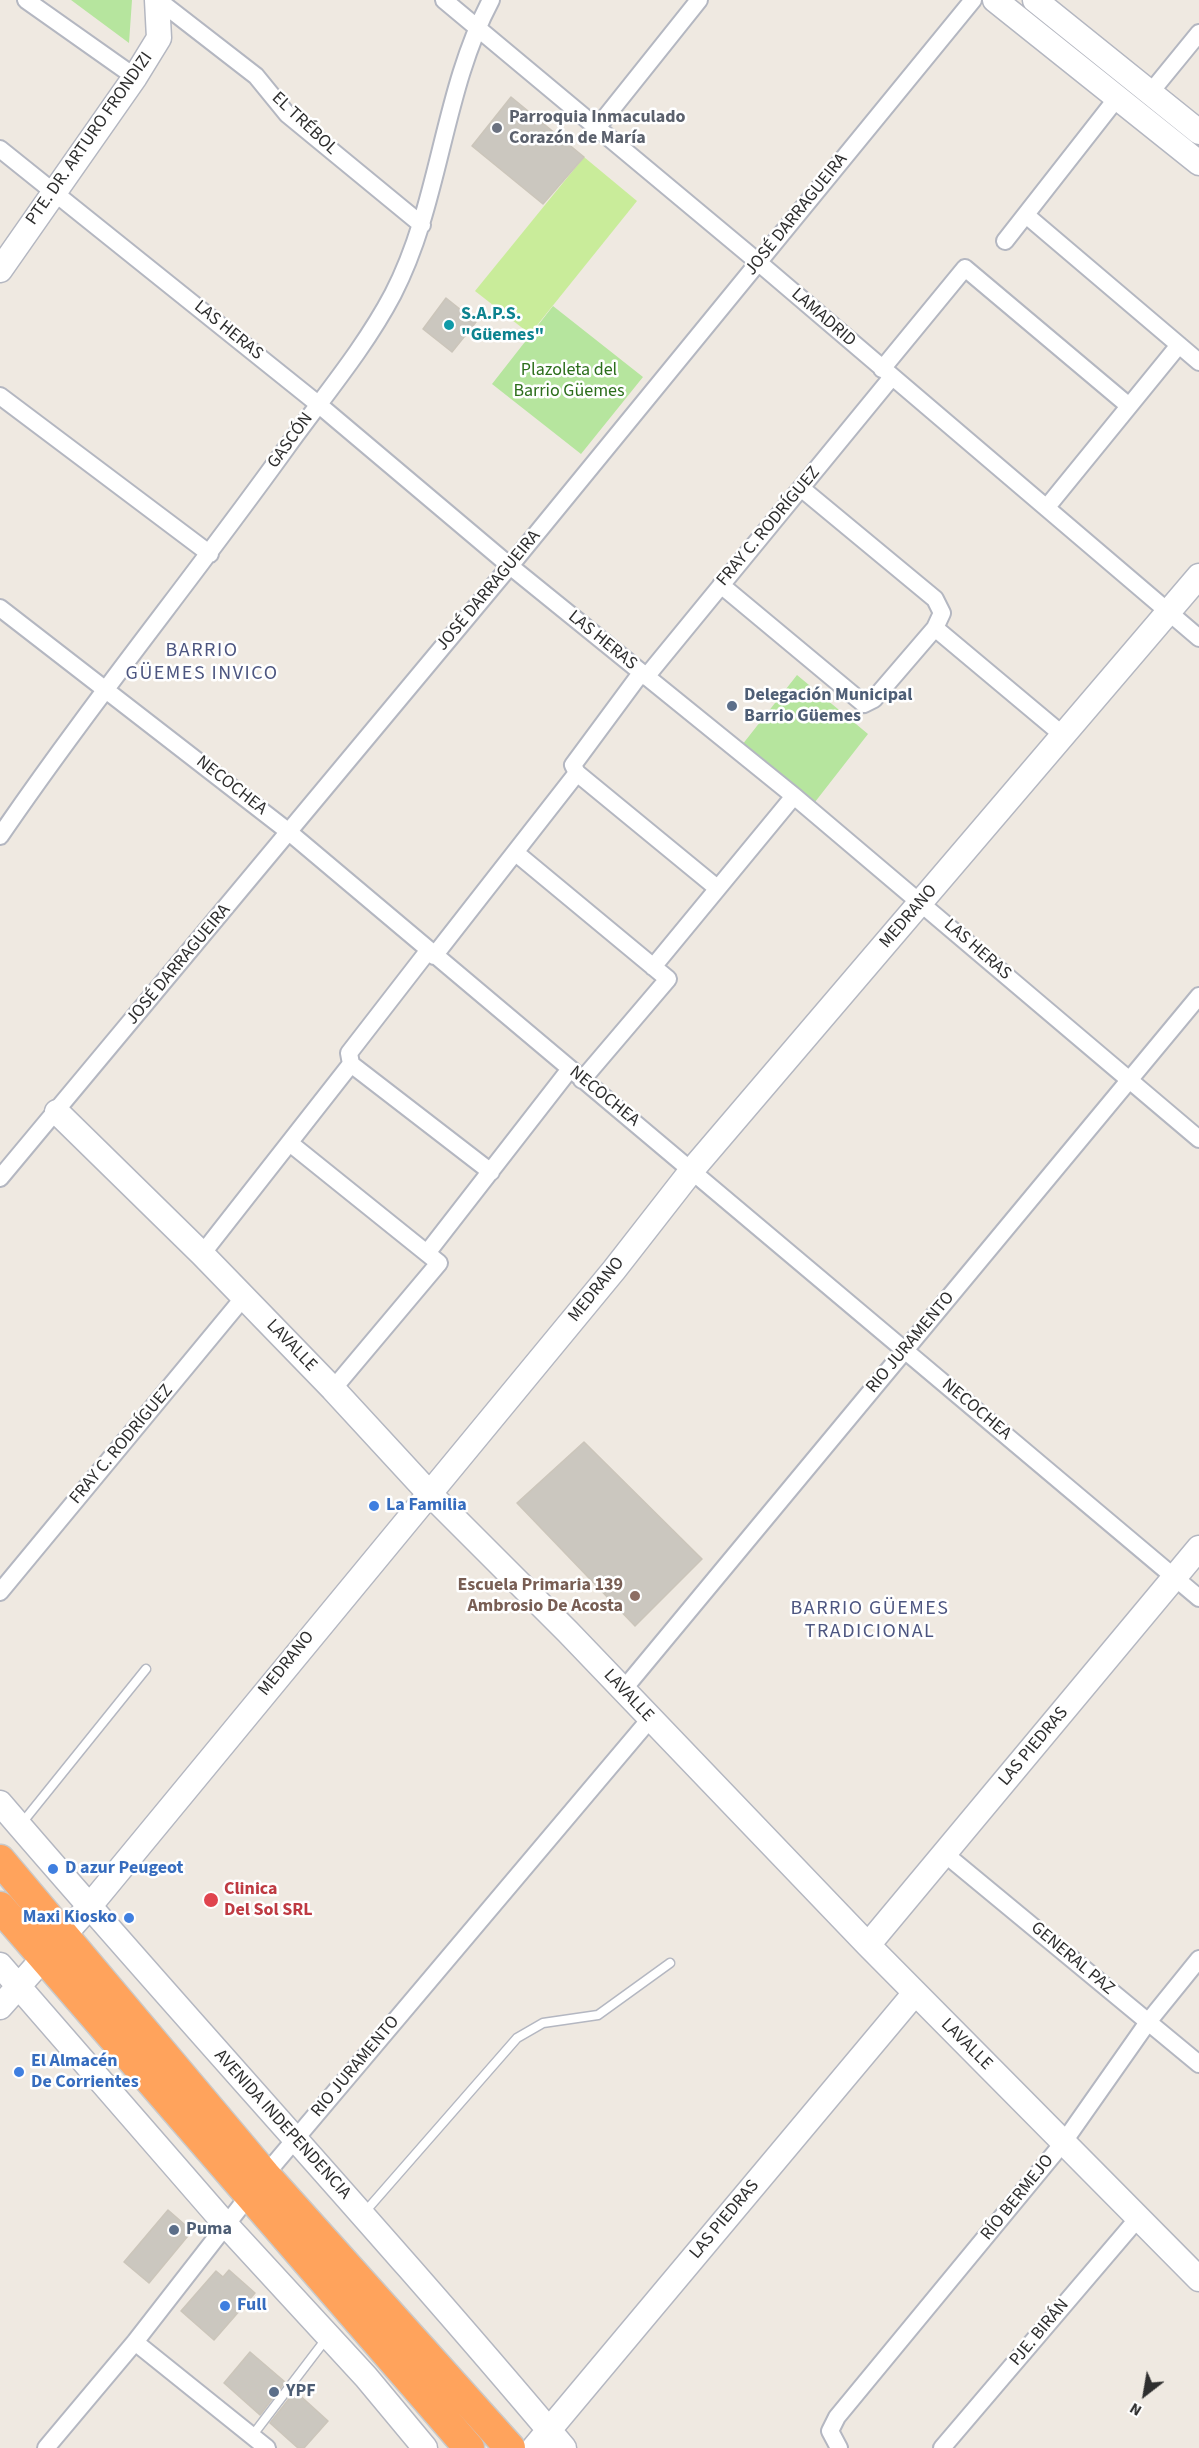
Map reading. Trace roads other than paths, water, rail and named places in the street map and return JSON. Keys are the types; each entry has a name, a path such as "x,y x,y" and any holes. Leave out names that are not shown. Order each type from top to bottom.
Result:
{"highway":[{"path":"0,1860 64,1933 257,2185 470,2448"},
{"path":"0,1907 257,2185 510,2448"}],"street":[{"path":"26,0 135,77"},
{"name":"PTE. DR. ARTURO FRONDIZI","path":"0,270 135,77 159,38 157,0"},
{"name":"EL TRÉBOL","path":"157,0 256,76 287,114 422,225"},
{"name":"LAMADRID","path":"444,0 758,262 1199,638"},
{"name":"GASCÓN","path":"2,828 210,554 380,317 409,259 422,225 461,74 476,27 490,0"},
{"path":"596,129 699,0"},
{"name":"JOSÉ DARRAGUEIRA","path":"0,1178 510,566 974,0"},
{"path":"995,0 1199,163"},
{"path":"1035,0 1199,132"},
{"path":"1150,93 1199,33"},
{"path":"1005,241 1117,98"},
{"name":"LAS HERAS","path":"0,149 55,190 318,404 510,566 794,796 1199,1138"},
{"path":"1026,215 1199,362"},
{"name":"FRAY C. RODRÍGUEZ","path":"577,773 573,765 644,675 801,488 964,268 1129,406"},
{"path":"1047,507 1179,345"},
{"path":"0,396 210,554"},
{"path":"721,585 864,704 874,699 935,628 942,613 935,599 801,488"},
{"name":"MEDRANO","path":"0,2007 88,1908 428,1492 614,1270 692,1170 1065,736 1199,576"},
{"name":"NECOCHEA","path":"0,608 289,832 1199,1598"},
{"path":"935,628 1065,736"},
{"path":"491,1172 351,1064 349,1053 516,853 577,773 717,888"},
{"path":"653,968 794,796"},
{"path":"427,1253 491,1172 576,1075 668,979 516,853"},
{"name":"RIO JURAMENTO","path":"623,1690 1199,996"},
{"path":"202,1254 291,1144 351,1064"},
{"name":"LAVALLE","path":"57,1112 202,1254 333,1389 428,1492 623,1690 868,1946 1199,2279"},
{"path":"291,1144 439,1263 333,1389"},
{"name":"FRAY C. RODRÍGUEZ","path":"0,1592 244,1298"},
{"name":"LAS PIEDRAS","path":"868,1946 1199,1548"},
{"name":"RIO JURAMENTO","path":"46,2448 135,2342 295,2139 651,1719"},
{"name":"AVENIDA INDEPENDENCIA","path":"0,1803 88,1908 362,2216 549,2442"},
{"name":"GENERAL PAZ","path":"945,1854 1199,2064"},
{"name":"RÍO BERMEJO","path":"839,2448 830,2431 837,2418 1063,2143 1148,2022 1199,1959"},
{"path":"0,1965 227,2226 328,2336 425,2448"},
{"name":"LAS PIEDRAS","path":"549,2442 915,1993"},
{"name":"PJE. BIRÁN","path":"942,2448 1138,2217"},
{"path":"135,2342 267,2448"}],"lane":[{"path":"20,1826 146,1669"},
{"path":"362,2216 517,2038 543,2023 598,2015 670,1963"},
{"path":"252,2436 328,2336"}],"place":[{"name":"Parroquia Inmaculado Corazón de María","path":"497,128"},
{"name":"S.A.P.S. \"Güemes\"","path":"449,325"},
{"name":"Delegación Municipal Barrio Güemes","path":"732,706"},
{"name":"La Familia","path":"374,1506"},
{"name":"Escuela Primaria 139 Ambrosio De Acosta","path":"635,1596"},
{"name":"D azur Peugeot","path":"53,1869"},
{"name":"Clinica Del Sol SRL","path":"211,1900"},
{"name":"Maxi Kiosko","path":"129,1918"},
{"name":"El Almacén De Corrientes","path":"19,2072"},
{"name":"Puma","path":"174,2230"},
{"name":"Full","path":"225,2306"},
{"name":"YPF","path":"274,2392"}],"district":[{"name":"BARRIO GÜEMES INVICO","path":"202,664"},
{"name":"BARRIO GÜEMES TRADICIONAL","path":"870,1622"}],"park label":[{"name":"Plazoleta del Barrio Güemes","path":"569,382"}]}
